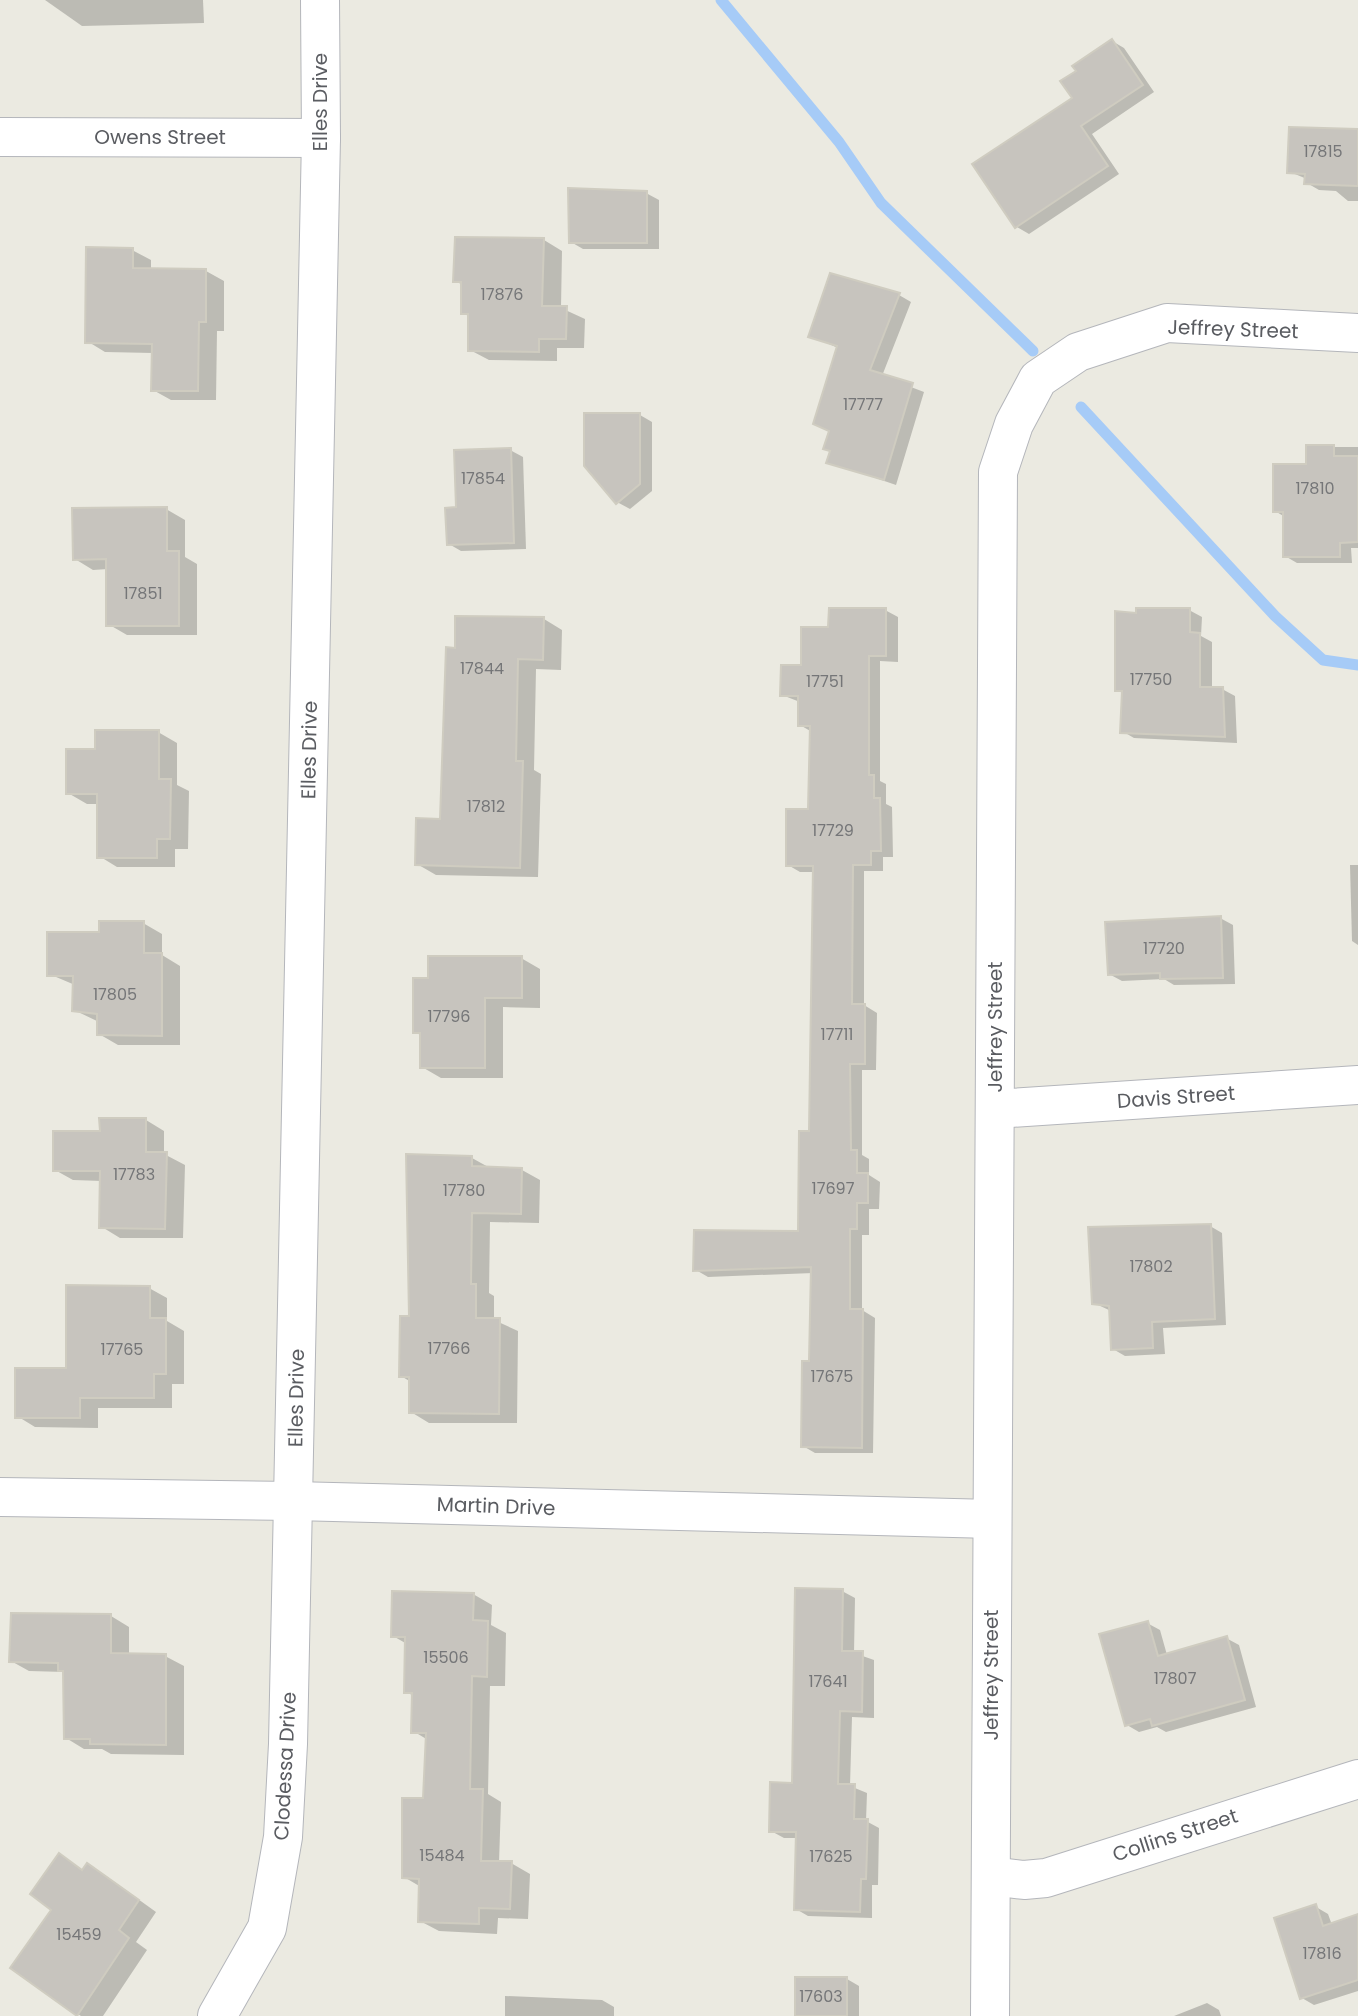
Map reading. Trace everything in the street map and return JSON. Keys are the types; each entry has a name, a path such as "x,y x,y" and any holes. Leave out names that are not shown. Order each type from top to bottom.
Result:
{"street":[{"name":"Elles Drive","path":"294,1501 321,138 320,0"},
{"name":"Owens Street","path":"0,137 321,138"},
{"name":"Jeffrey Street","path":"990,2016 998,472 1014,424 1038,379 1078,352 1167,323 1358,333"},
{"name":"Davis Street","path":"995,1109 1358,1085"},
{"name":"Martin Drive","path":"0,1497 294,1501 992,1519"},
{"name":"Clodessa Drive","path":"217,2016 267,1928 283,1837 294,1501"},
{"name":"Collins Street","path":"991,1876 1024,1880 1046,1878 1358,1779"}],"building":[{"path":"1112,39 1143,85 1081,126 1108,166 1015,228 972,164 1072,98 1060,81 1076,71 1072,66"},
{"path":"1289,127 1358,129 1358,186 1304,184 1305,174 1287,173"},
{"path":"568,188 647,191 647,243 569,243"},
{"path":"455,237 544,238 542,306 567,306 566,339 539,339 539,352 468,351 468,314 461,314 461,282 453,282"},
{"path":"86,247 133,248 133,268 206,269 206,322 199,322 198,391 151,391 152,344 85,343"},
{"path":"830,273 900,293 870,370 913,383 884,480 826,463 830,451 823,449 829,431 813,424 837,346 808,337"},
{"path":"584,413 640,413 640,484 616,504 584,466"},
{"path":"1306,445 1334,445 1334,456 1358,456 1358,542 1340,543 1340,557 1283,557 1283,512 1273,512 1273,464 1306,464"},
{"path":"511,448 514,543 447,545 445,508 456,507 454,450"},
{"path":"167,507 167,551 179,551 179,626 106,626 106,559 73,560 72,508"},
{"path":"829,608 886,608 886,656 869,656 869,775 874,775 874,798 880,798 881,851 871,851 871,865 853,865 852,1004 865,1004 865,1064 850,1064 851,1150 857,1150 857,1173 868,1173 868,1203 857,1203 857,1229 850,1229 850,1309 863,1309 862,1448 801,1447 802,1361 809,1361 811,1267 693,1271 694,1230 798,1231 799,1131 809,1131 813,866 786,866 786,809 808,809 810,726 798,726 798,696 780,696 781,665 801,665 801,627 828,627"},
{"path":"1136,608 1190,608 1190,632 1200,633 1200,687 1223,687 1225,737 1120,733 1122,691 1115,691 1115,611 1136,613"},
{"path":"455,616 544,617 543,660 518,659 516,761 523,761 520,868 415,865 416,818 440,819 446,647 455,648"},
{"path":"95,730 159,730 159,779 171,779 170,839 157,839 157,858 97,858 97,794 66,794 66,749 95,749"},
{"path":"1221,916 1223,978 1160,979 1160,973 1108,975 1105,922"},
{"path":"99,921 144,921 144,953 162,953 162,1036 97,1035 97,1014 72,1011 73,976 47,976 47,932 99,932"},
{"path":"428,956 522,956 522,998 485,998 485,1068 420,1068 420,1033 413,1033 413,978 428,978"},
{"path":"99,1118 146,1118 146,1152 167,1152 165,1229 99,1228 100,1171 53,1171 53,1131 100,1131"},
{"path":"406,1154 472,1156 472,1166 522,1168 521,1214 472,1213 471,1284 476,1284 476,1318 500,1318 499,1414 409,1413 409,1377 399,1377 400,1316 409,1316"},
{"path":"1211,1224 1215,1319 1152,1322 1153,1348 1111,1350 1109,1306 1092,1304 1088,1227"},
{"path":"66,1285 150,1286 150,1318 166,1318 166,1374 154,1374 154,1398 80,1398 80,1418 15,1418 15,1368 66,1368"},
{"path":"795,1588 843,1589 842,1651 863,1651 862,1712 840,1711 838,1784 855,1784 854,1819 868,1819 866,1879 861,1879 860,1912 794,1910 796,1832 769,1832 770,1782 792,1783"},
{"path":"392,1591 474,1593 473,1620 488,1621 487,1677 472,1676 470,1789 483,1789 481,1861 512,1861 510,1909 479,1908 479,1924 418,1922 419,1879 402,1878 402,1798 423,1798 426,1733 411,1733 412,1693 404,1693 405,1637 391,1637"},
{"path":"11,1613 111,1614 111,1653 166,1654 166,1745 90,1744 90,1739 64,1739 63,1671 58,1671 58,1663 9,1662"},
{"path":"1148,1621 1158,1656 1227,1636 1245,1700 1152,1726 1150,1719 1125,1726 1099,1634"},
{"path":"59,1853 82,1870 87,1863 139,1900 119,1930 129,1938 77,2016 10,1968 51,1910 30,1894"},
{"path":"1316,1904 1323,1926 1358,1914 1358,1980 1300,1999 1274,1918"},
{"path":"795,1977 847,1977 847,2016 795,2016"}],"waterway":[{"path":"721,0 839,142 881,203 1033,351"},
{"path":"1081,407 1275,616 1323,660 1358,665"}]}
